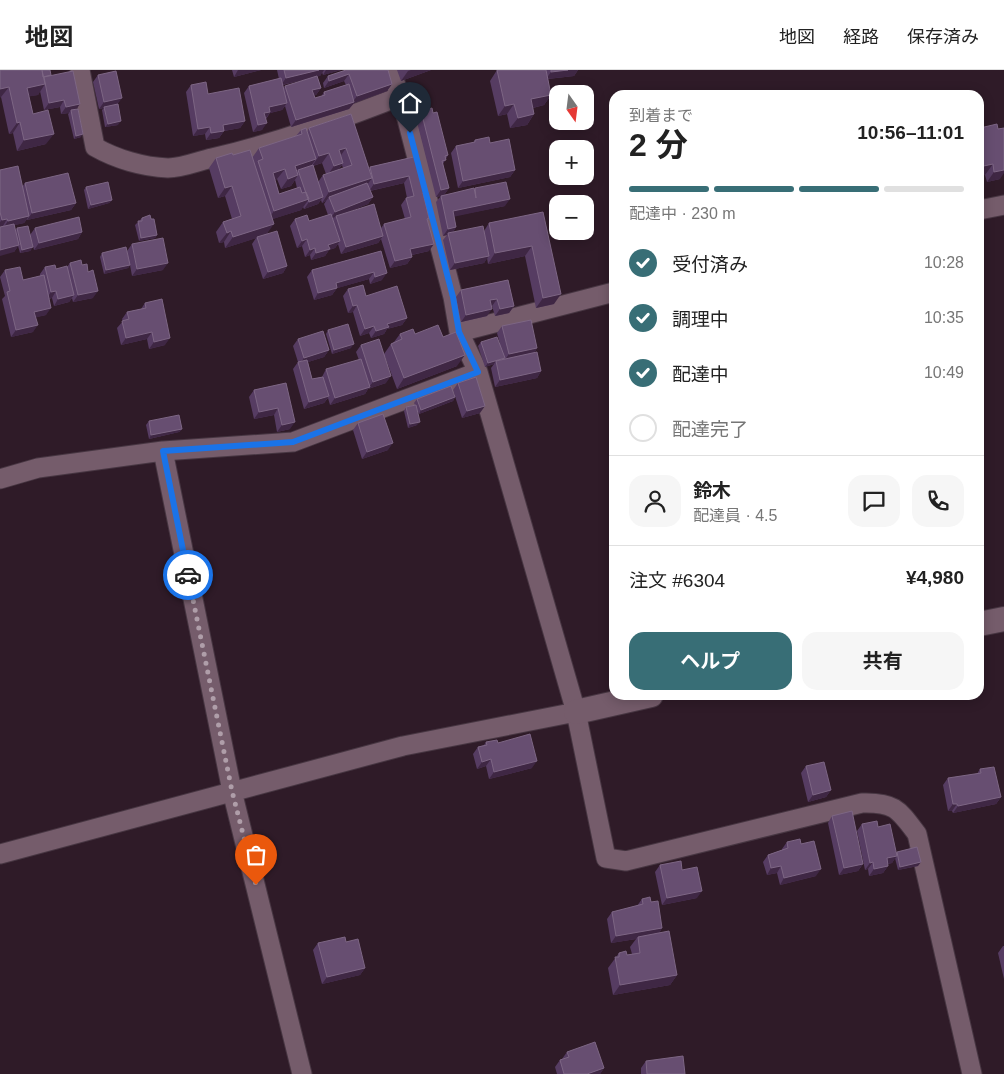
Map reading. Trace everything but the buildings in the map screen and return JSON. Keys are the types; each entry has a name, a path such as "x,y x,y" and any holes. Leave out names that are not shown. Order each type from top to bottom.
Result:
{"street":[{"path":"80,70 95,147 108,154 140,163 169,168 251,149 340,120 401,96"},
{"path":"389,70 401,96 453,297 459,332 478,372 576,712 606,858 626,861 862,803 880,802 900,810 917,834 972,1074"},
{"path":"984,209 1004,205"},
{"path":"459,332 609,293"},
{"path":"0,479 38,468 163,451 293,442 478,372"},
{"path":"163,451 232,791 302,1074"},
{"path":"984,623 1004,619"},
{"path":"0,854 403,746 629,700"}],"way so far":[{"path":"188,575 232,791 256,885"}],"route":[{"path":"188,575 163,451 293,442 478,372 459,332 453,297 410,133"}]}
